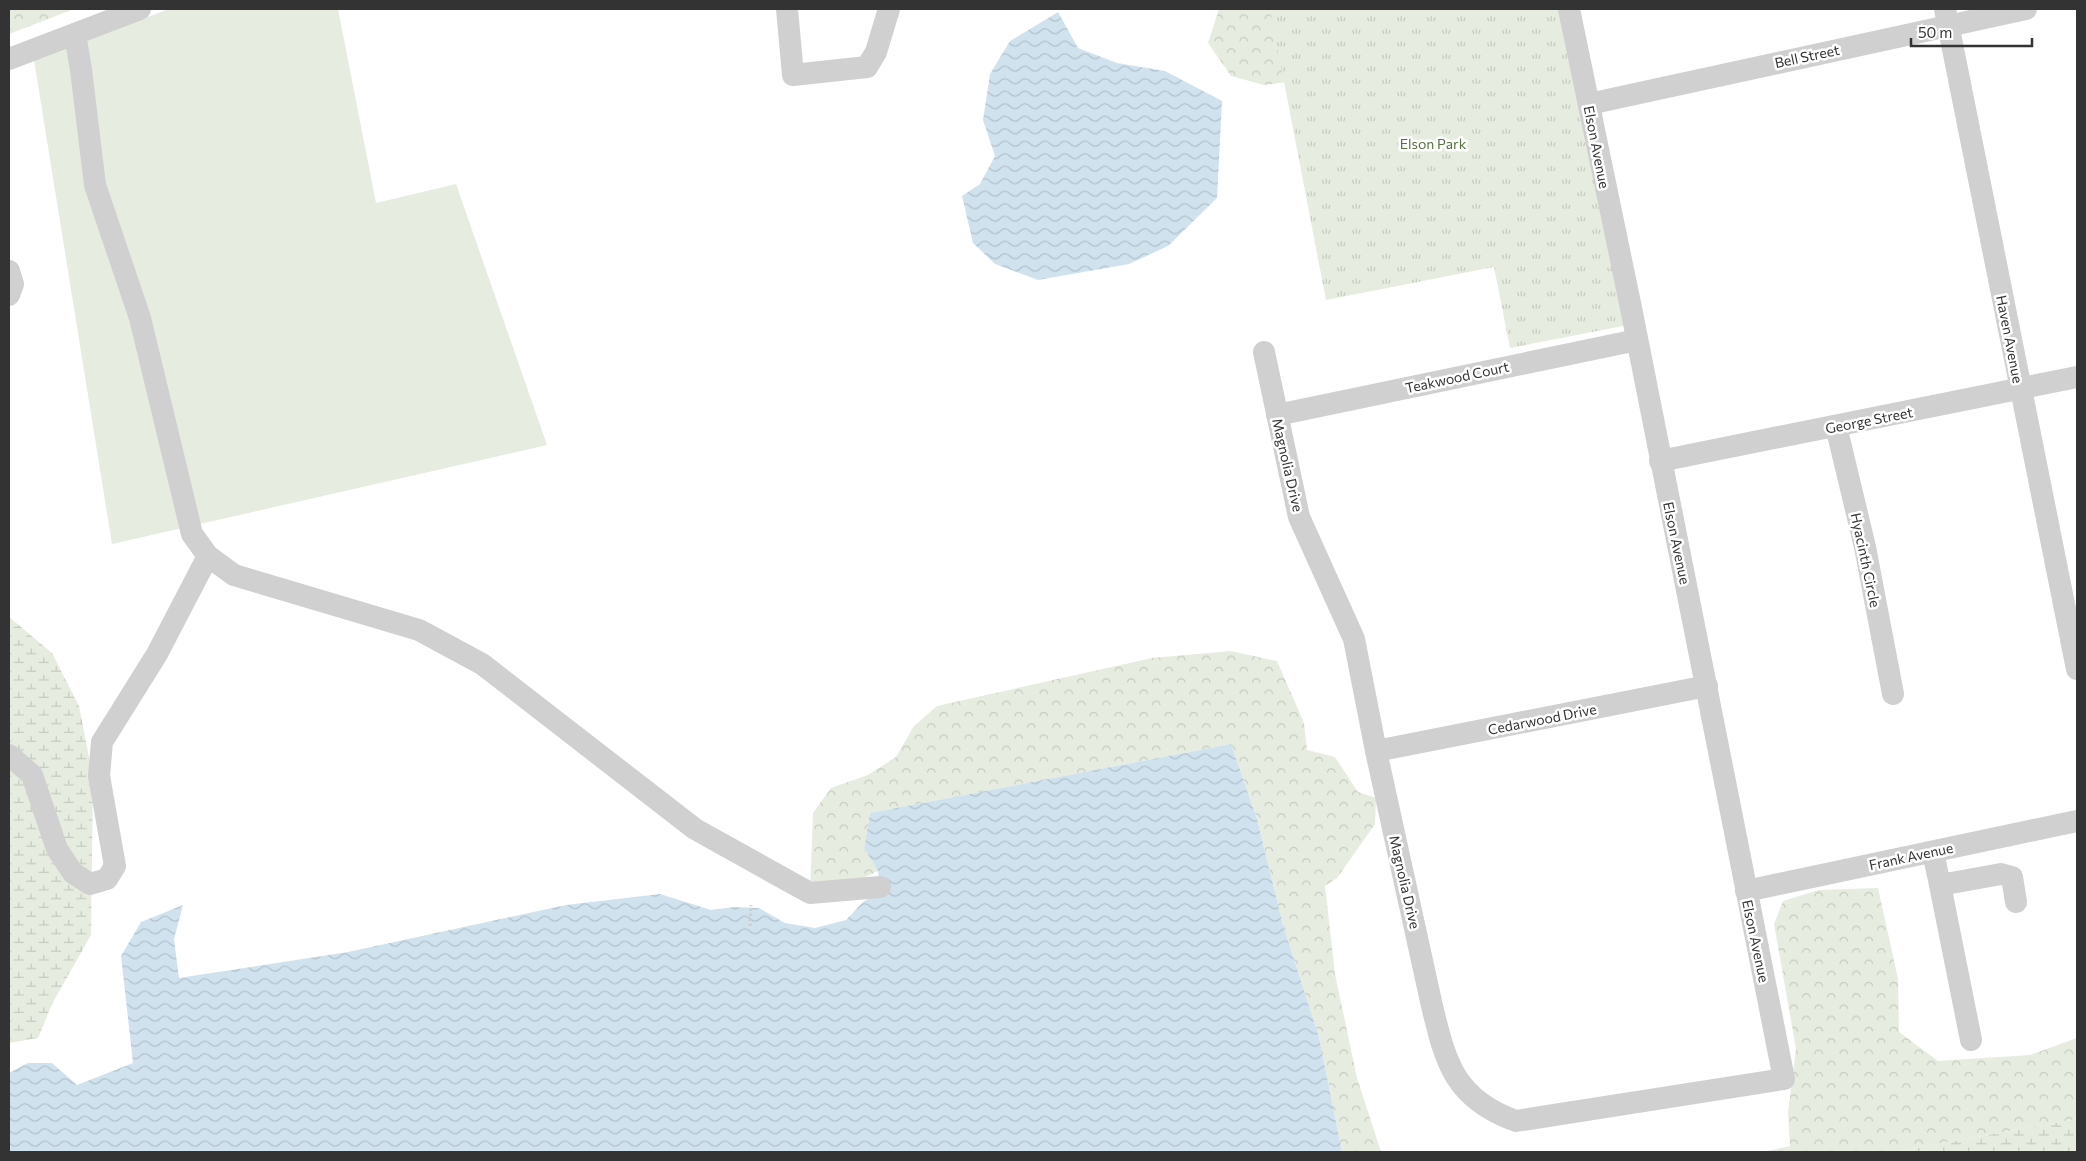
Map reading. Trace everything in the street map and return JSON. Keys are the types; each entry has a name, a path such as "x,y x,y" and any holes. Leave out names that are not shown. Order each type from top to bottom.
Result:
{"street":[{"path":"9,59 140,9"},
{"path":"787,9 793,75 867,67 876,52 889,9"},
{"name":"Elson Avenue","path":"1569,9 1784,1079"},
{"name":"Bell Street","path":"1589,104 1946,17 2026,9"},
{"name":"Haven Avenue","path":"1946,17 2077,668"},
{"path":"75,34 82,70 94,185 140,318 192,534 208,556 234,575 419,630 482,664 694,829 810,893 880,887"},
{"path":"9,271 13,284 9,295"},
{"name":"Teakwood Court","path":"1277,414 1637,340"},
{"name":"Magnolia Drive","path":"1264,352 1300,517 1354,639 1376,752 1441,1042 1453,1074 1480,1104 1495,1113 1516,1121 1784,1079"},
{"name":"George Street","path":"1660,461 2077,377"},
{"name":"Hyacinth Circle","path":"1836,426 1865,547 1893,694"},
{"path":"9,755 32,774 57,849 74,873 90,884 106,879 115,866 99,776 102,742 157,654 208,556"},
{"name":"Cedarwood Drive","path":"1376,752 1706,686"},
{"name":"Frank Avenue","path":"1746,891 2077,821"},
{"path":"1933,852 1971,1040"},
{"path":"1940,885 2001,874 2012,877 2016,902"}],"path":[{"path":"750,926 751,905"}],"green space":[{"path":"9,9 74,9 9,34"},
{"path":"169,9 338,9 376,203 456,184 547,445 112,544 34,60"},
{"path":"1219,9 1313,9 1315,78 1264,85 1231,76 1208,43"},
{"name":"Elson Park","path":"1270,9 1567,9 1628,325 1510,348 1494,267 1326,300"},
{"path":"9,617 52,653 79,706 93,777 91,935 52,1004 38,1038 9,1043"},
{"path":"1230,651 1277,661 1304,723 1307,750 1335,757 1358,792 1376,798 1375,824 1337,878 1325,886 1335,974 1357,1078 1381,1152 1342,1152 1319,1037 1283,925 1257,819 1231,744 870,813 864,848 878,871 857,881 810,893 813,813 831,788 868,775 896,757 914,726 937,706 1152,658"},
{"path":"1878,888 1898,979 1899,1032 1938,1061 2030,1055 2077,1038 2077,1119 1894,1152 1763,1152 1790,1146 1788,1112 1796,1049 1774,924 1783,901 1819,890"},
{"path":"2077,1119 2077,1152 1894,1152"}],"water":[{"path":"1058,12 1078,48 1117,63 1165,71 1222,101 1217,198 1168,246 1129,264 1038,280 995,264 973,243 962,196 980,184 995,156 983,120 990,74 1010,41"},
{"path":"1231,744 1257,819 1283,925 1319,1037 1342,1152 9,1152 9,1073 28,1063 52,1063 77,1085 133,1063 121,956 141,922 183,905 174,939 179,978 348,952 566,905 660,894 711,910 734,907 759,908 785,923 815,928 846,920 863,902 880,892 878,871 864,848 870,813"}]}
